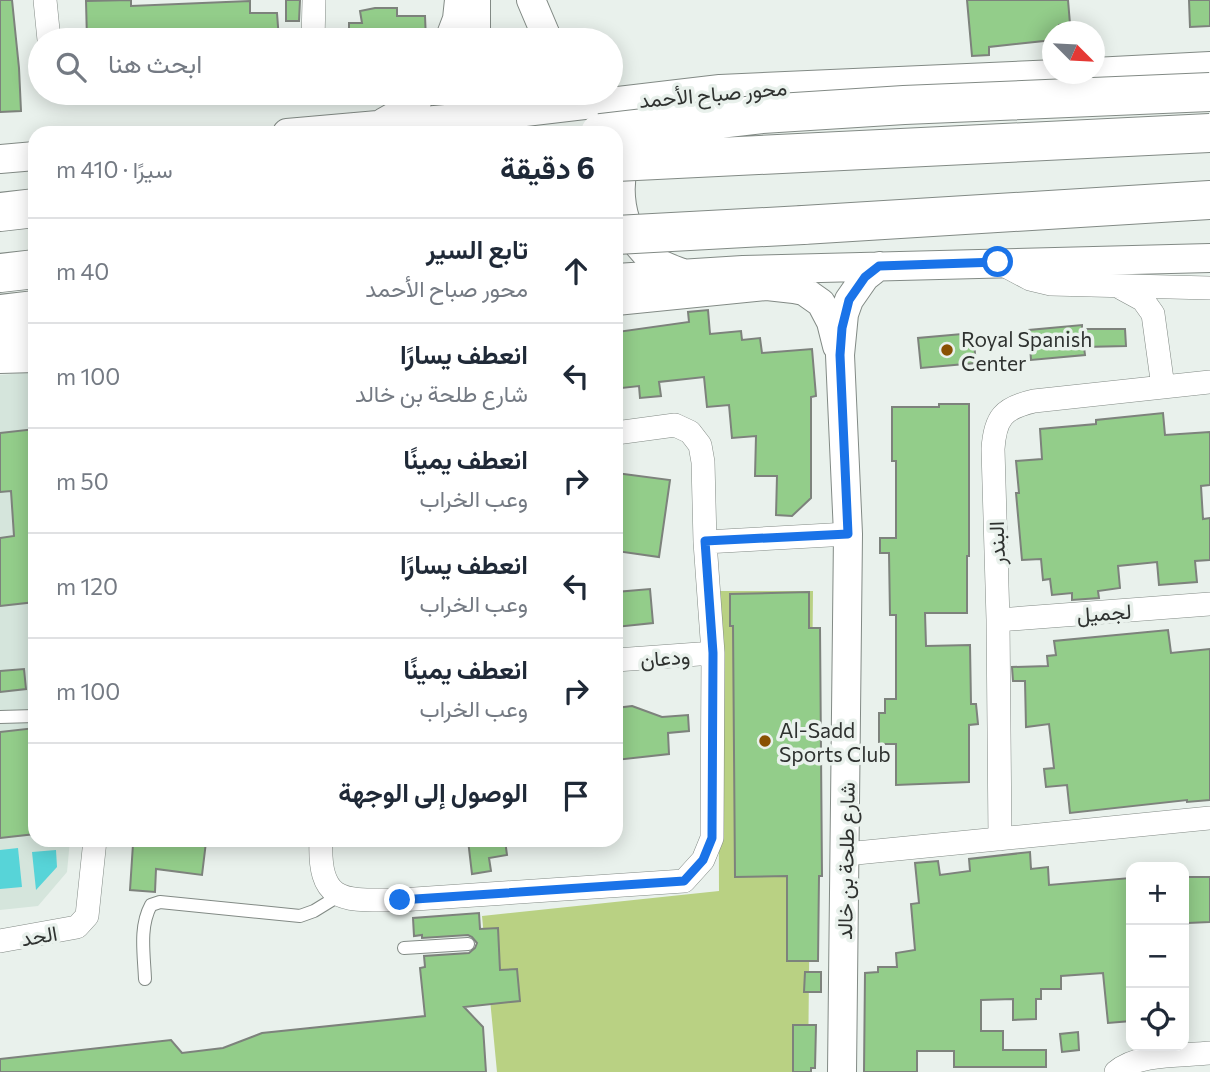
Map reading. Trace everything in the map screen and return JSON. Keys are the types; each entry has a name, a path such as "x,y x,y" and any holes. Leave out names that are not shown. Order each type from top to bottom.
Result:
{"highway":[{"path":"623,130 762,114 865,107 1210,92"},
{"path":"623,162 1210,133"},
{"path":"623,234 1210,200"},
{"path":"0,212 28,209"},
{"path":"0,273 28,271"}],"street":[{"path":"45,0 48,28"},
{"path":"313,28 314,0"},
{"path":"454,28 459,0"},
{"path":"476,0 476,28"},
{"path":"524,0 524,28"},
{"path":"531,0 543,28"},
{"path":"1105,71 1210,66"},
{"name":"محور صباح الأحمد","path":"623,100 720,89 1042,75"},
{"path":"623,82 678,77 720,89"},
{"path":"623,170 626,154 634,138 645,127 687,111 720,89"},
{"path":"379,125 411,105"},
{"name":"محور صباح الأحمد","path":"368,126 584,105"},
{"path":"0,159 28,157"},
{"path":"623,215 635,240 654,260 682,273"},
{"path":"623,277 998,262 1210,258"},
{"path":"998,262 1030,279 1051,284 1210,288"},
{"name":"شارع طلحة بن خالد","path":"842,1072 848,534 840,355 844,314 849,300 865,277 879,266"},
{"name":"شارع طلحة بن خالد","path":"623,300 767,286 804,291 821,303 831,322 840,355"},
{"path":"1118,286 1143,300 1153,314 1163,387"},
{"path":"0,359 28,358"},
{"name":"البندر","path":"1000,839 993,449 996,428 1007,409 1034,401 1210,382"},
{"path":"321,847 322,877 340,895 354,900 400,900 684,881 703,860 712,838 713,653 700,444 690,432 675,425 623,432"},
{"path":"705,541 848,534"},
{"name":"لجميل","path":"998,620 1210,604"},
{"name":"ودعان","path":"623,659 713,653"},
{"path":"846,854 1210,818"},
{"name":"الحد","path":"0,941 77,927 87,916 94,847"},
{"path":"1116,1072 1136,1060 1210,1054"}],"lane":[{"path":"0,717 28,716"},
{"path":"145,979 143,927 150,905 160,902 300,916 340,895"},
{"path":"404,948 468,944"}],"shaded area":[{"path":"28,373 28,847 69,847 67,872 38,906 0,910 0,375"}],"green space":[{"name":"Al-Sadd Sports Club","path":"718,591 813,591 808,1072 497,1072 482,916 719,891"}],"water":[{"path":"18,848 22,887 0,889 0,850"},
{"path":"56,850 57,867 36,890 32,852"}],"building":[{"path":"0,0 12,0 21,111 0,112"},
{"path":"131,0 131,6 250,1 250,13 277,13 278,28 87,28 86,1"},
{"path":"286,0 300,0 299,21 286,21"},
{"path":"967,0 1068,0 1070,21 1042,21 1042,41 989,47 989,55 972,56"},
{"path":"1189,0 1210,0 1210,26 1190,27"},
{"path":"397,8 397,16 425,16 426,28 349,28 349,23 362,23 360,11"},
{"path":"708,310 710,334 741,331 742,340 760,338 762,353 812,349 816,396 811,397 811,498 792,516 776,515 777,476 755,476 756,436 732,438 729,405 707,407 704,377 659,382 661,396 640,398 639,386 623,388 623,331 689,322 688,312"},
{"path":"1082,325 1082,329 1125,329 1126,346 1084,347 1085,355 1031,360 1029,330"},
{"name":"Royal Spanish Center","path":"973,333 976,363 921,368 918,338"},
{"path":"939,404 969,404 967,613 925,613 926,646 970,645 971,704 976,704 978,724 969,725 969,782 896,785 896,744 879,744 879,713 885,713 885,699 896,699 896,615 890,615 889,553 880,553 880,538 896,538 896,461 892,461 892,407 939,407"},
{"path":"1163,413 1165,435 1210,432 1210,485 1201,486 1203,519 1210,518 1210,560 1195,561 1197,582 1159,585 1157,562 1118,566 1120,588 1098,591 1099,598 1072,600 1072,593 1052,595 1050,579 1043,580 1041,559 1022,560 1016,461 1042,459 1040,429 1096,424 1096,420"},
{"path":"28,430 28,603 0,606 0,538 14,536 11,491 0,492 0,433"},
{"path":"623,474 670,480 659,557 623,552"},
{"path":"650,589 653,623 623,626 623,591"},
{"path":"809,592 809,628 820,628 822,876 819,876 818,961 787,961 787,876 735,877 733,626 730,626 730,594"},
{"path":"1168,630 1171,653 1210,649 1210,800 1187,800 1070,813 1067,785 1046,787 1044,769 1054,768 1049,724 1026,727 1025,681 1013,681 1012,667 1048,666 1047,656 1056,655 1054,641"},
{"path":"24,669 26,689 0,692 0,671"},
{"path":"632,706 662,717 688,715 689,731 668,733 669,754 623,759 623,707"},
{"path":"28,729 28,835 0,838 0,732"},
{"path":"133,847 205,847 202,875 156,869 155,892 130,890"},
{"path":"469,847 506,847 507,855 489,858 491,871 472,874"},
{"path":"1030,852 1031,869 1048,867 1049,885 1126,878 1126,1021 1108,1023 1103,973 1061,976 1061,989 1041,989 1041,999 1036,999 1036,1019 1013,1020 1013,999 981,1000 981,1031 1003,1031 1003,1050 1046,1050 1046,1067 954,1067 954,1051 917,1051 917,1072 864,1072 865,973 878,972 878,967 897,967 896,953 915,950 911,904 919,903 915,863 938,861 940,875 970,871 969,859"},
{"path":"1189,877 1210,877 1210,922 1189,923"},
{"path":"479,913 480,929 498,928 500,970 517,969 520,1001 464,1007 483,1027 486,1072 0,1072 0,1059 171,1040 182,1053 223,1048 262,1033 425,1016 420,968 425,967 424,956 469,953 477,943 468,935 422,938 422,935 414,936 413,918"},
{"path":"805,972 821,972 821,992 804,992"},
{"path":"793,1025 816,1025 815,1068 811,1068 811,1072 793,1072"},
{"path":"1078,1032 1079,1050 1062,1052 1060,1034"}],"place":[{"name":"Royal Spanish Center","path":"947,350"},
{"name":"Al-Sadd Sports Club","path":"765,741"}],"route":[{"path":"400,900 684,881 703,860 712,838 713,653 705,541 848,534 840,355 844,314 849,300 865,277 879,266 998,262"}]}
